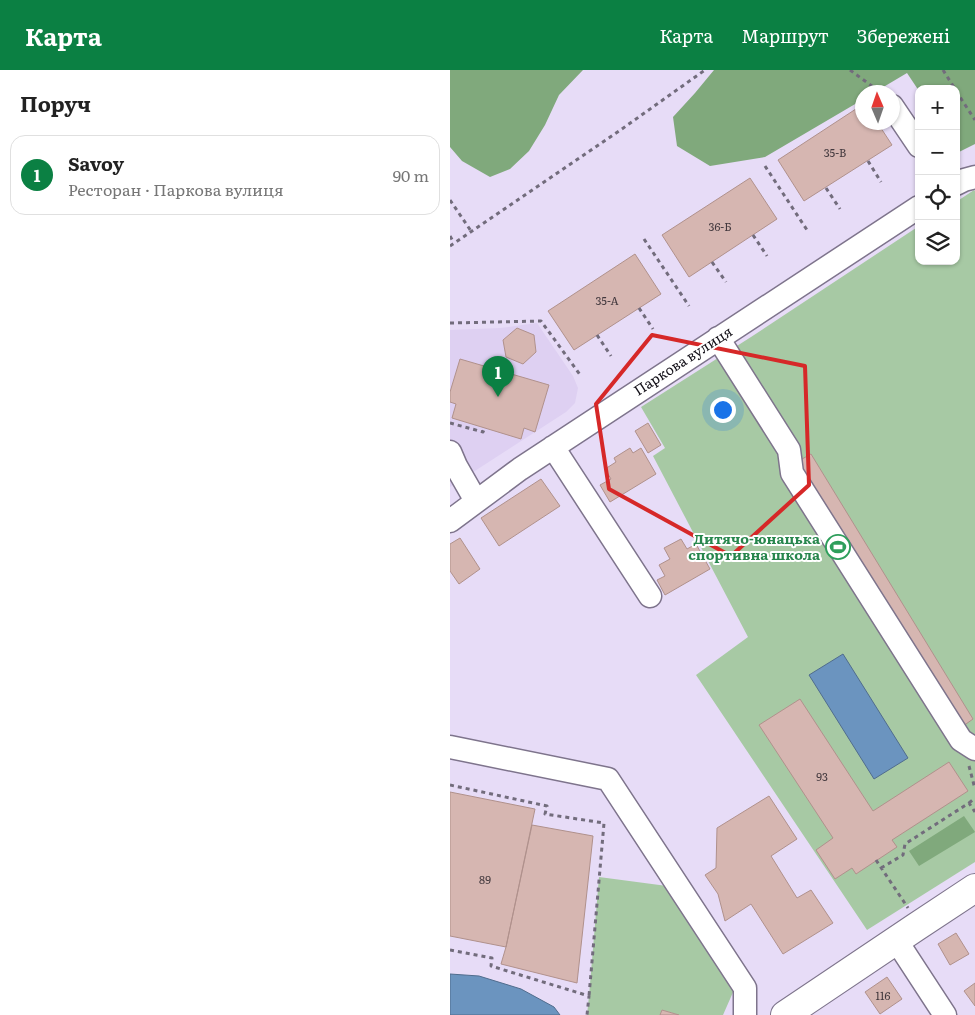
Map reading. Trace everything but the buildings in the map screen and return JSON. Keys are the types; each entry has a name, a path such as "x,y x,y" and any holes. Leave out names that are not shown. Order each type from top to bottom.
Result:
{"main road":[{"path":"785,1015 975,888"}],"street":[{"path":"900,118 915,140"},
{"path":"960,182 975,177"},
{"name":"Паркова вулиця","path":"450,521 520,468 915,210"},
{"path":"718,338 789,450 792,473 961,740 975,749"},
{"path":"553,447 650,596"},
{"path":"452,462 476,501"},
{"path":"450,747 608,779 745,988 745,1015"},
{"path":"896,940 945,1015"}],"path":[{"path":"450,246 705,70"},
{"path":"850,70 870,85"},
{"path":"943,70 953,85"},
{"path":"960,96 975,120"},
{"path":"868,160 881,182"},
{"path":"765,166 807,230"},
{"path":"826,188 840,208"},
{"path":"450,200 472,231"},
{"path":"753,235 767,256"},
{"path":"450,236 454,243"},
{"path":"644,239 689,306"},
{"path":"712,262 726,282"},
{"path":"639,308 654,329"},
{"path":"450,323 541,320 581,376"},
{"path":"597,335 611,356"},
{"path":"450,424 483,432 485,428"},
{"path":"450,785 547,806 545,814 604,823 587,1015"},
{"path":"881,868 903,855 905,844 975,798"},
{"path":"969,803 975,812"},
{"path":"876,860 909,909"},
{"path":"450,950 492,958 491,966 589,996"}],"highlighted area":[{"path":"652,335 805,366 809,485 731,556 609,489 596,404"}],"shaded area":[{"path":"537,323 573,376 578,388 575,403 566,412 450,487 450,330 500,328"}],"green space":[{"path":"450,70 583,70 559,95 545,125 529,151 510,169 490,177 462,161 450,147"},
{"path":"714,70 975,70 975,144 960,152 960,85 915,85 907,73 887,85 855,85 855,104 765,157 710,166 677,146 673,117"},
{"name":"Дитячо-юнацька спортивна школа","path":"975,191 975,862 867,930 696,675 748,637 653,456 665,448 641,407 915,229 915,265 960,265 960,199"},
{"path":"964,816 975,832 919,866 909,851"},
{"path":"599,877 667,886 734,990 723,1015 679,1015 662,1010 660,1015 587,1015"}],"water":[{"path":"843,654 908,758 874,779 809,675"},
{"path":"450,974 479,976 521,989 554,1007 560,1015 450,1015"}],"place":[{"name":"Savoy","path":"498,397"},
{"name":"Дитячо-юнацька спортивна школа","path":"838,547"}]}
